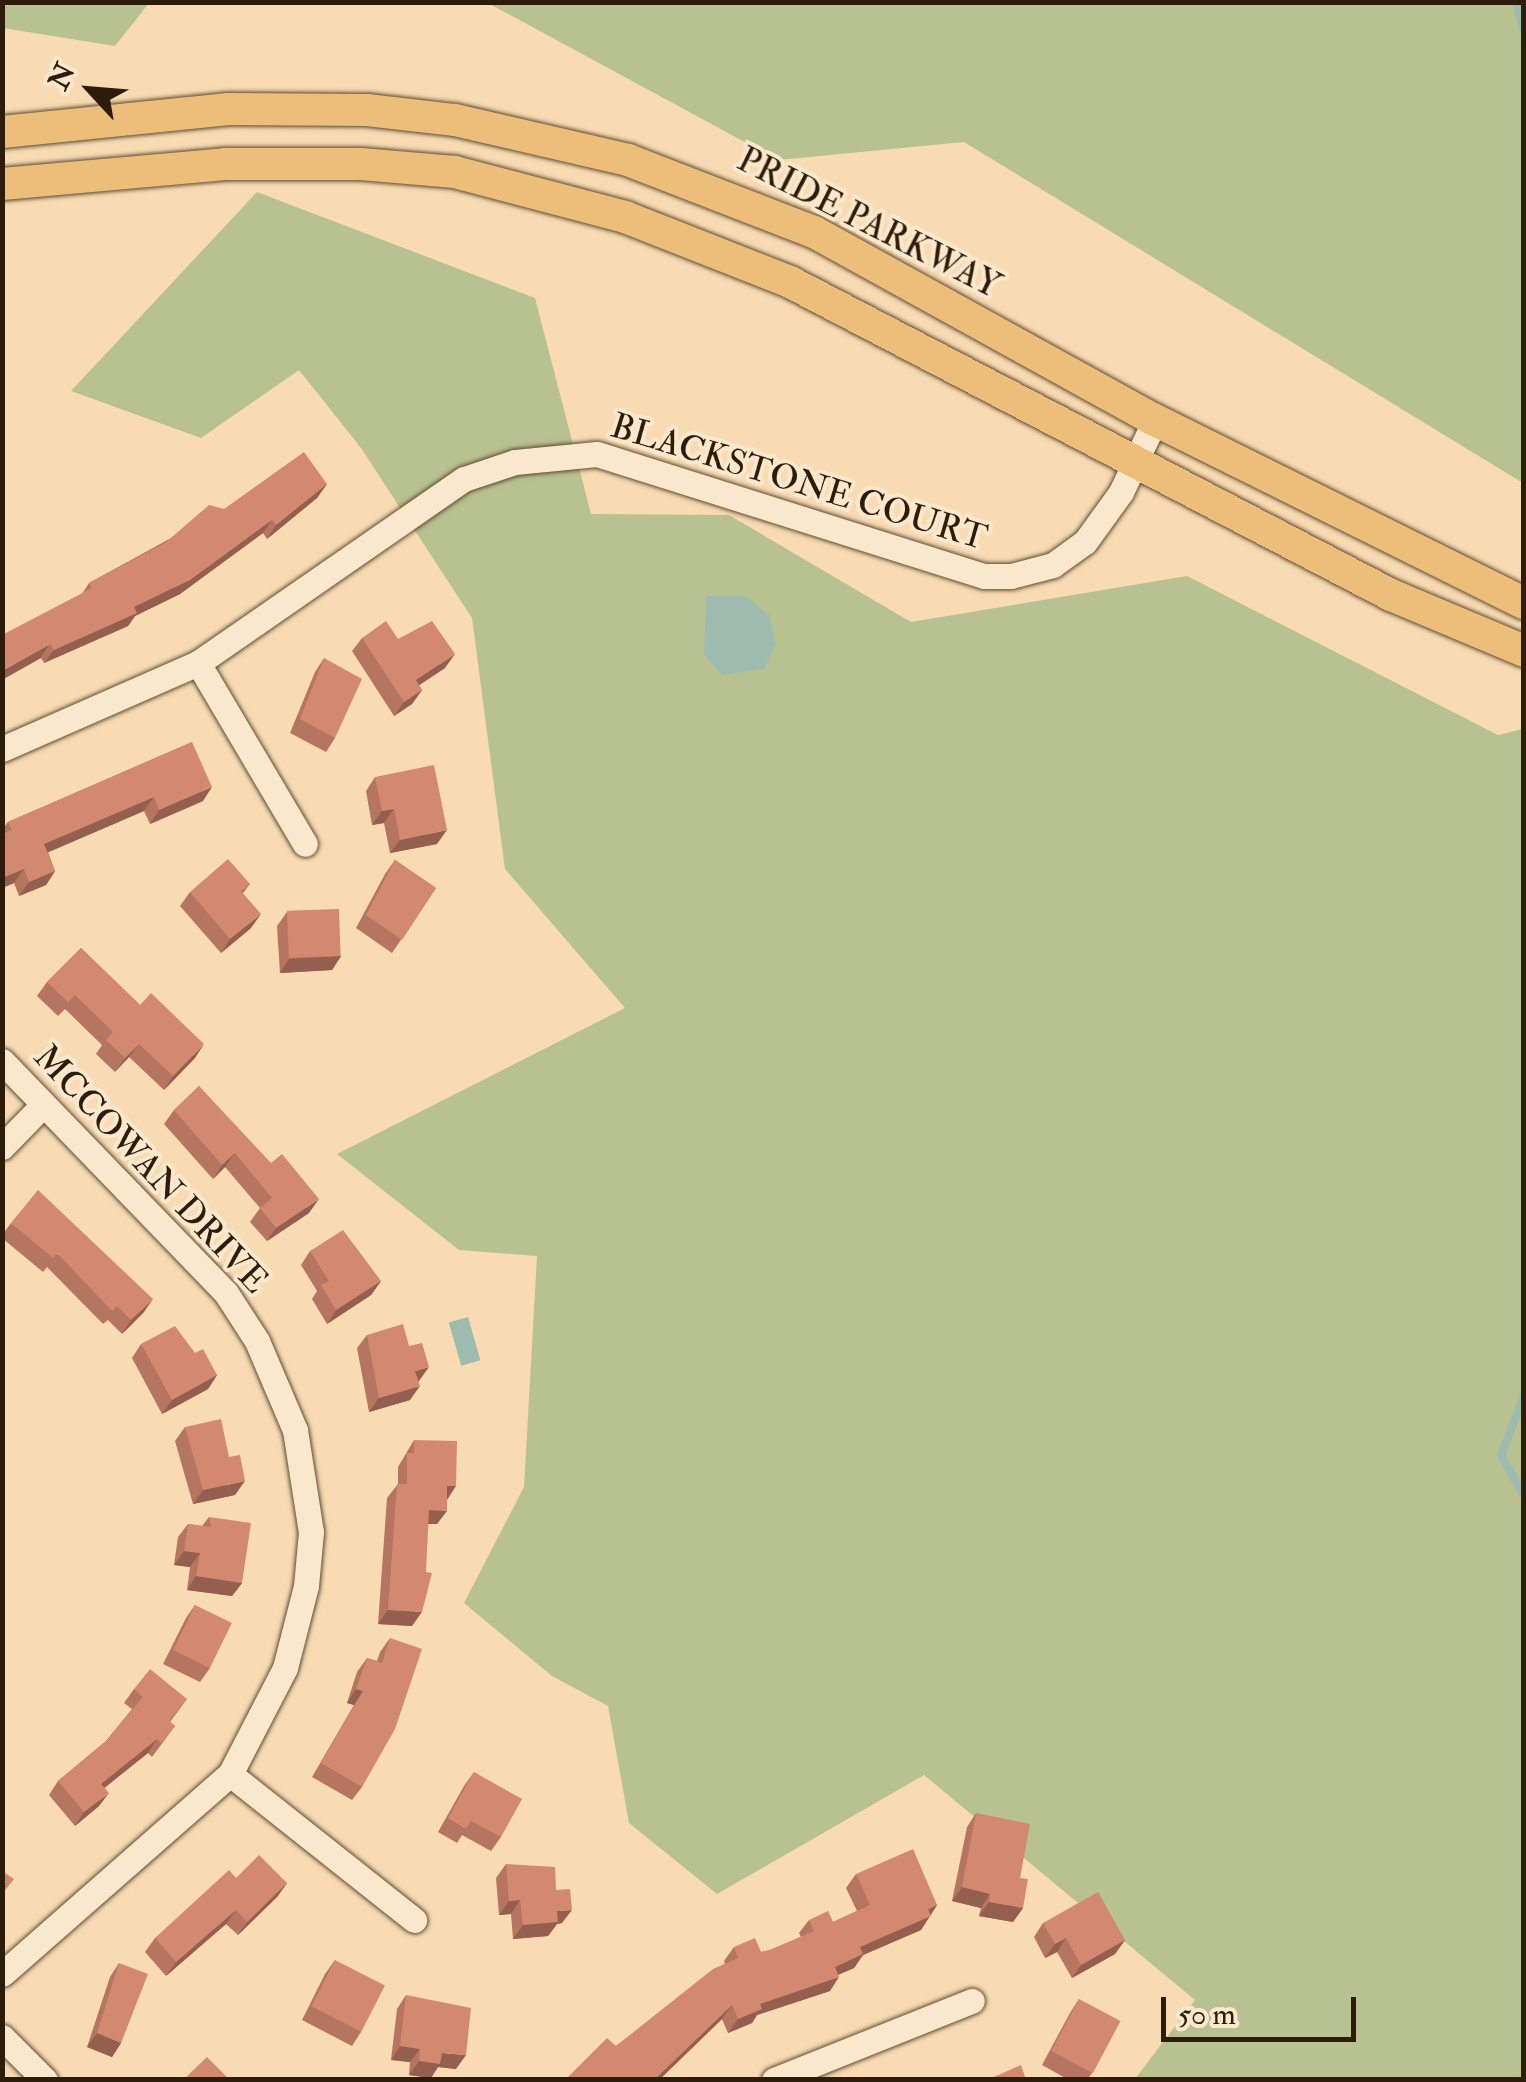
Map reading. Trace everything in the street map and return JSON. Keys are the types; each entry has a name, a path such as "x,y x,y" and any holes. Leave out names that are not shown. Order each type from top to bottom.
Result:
{"main road":[{"name":"PRIDE PARKWAY","path":"2,132 230,109 367,110 542,138 756,204 1156,420 1524,604"},
{"path":"2,184 225,164 456,172 708,245 1391,595 1524,651"}],"street":[{"name":"BLACKSTONE COURT","path":"2,749 198,663 464,478 514,462 597,454 984,576 1053,566 1085,542 1137,465 1156,420"},
{"path":"198,663 305,844"},
{"name":"MCCOWAN DRIVE","path":"2,1060 226,1293 258,1341 295,1430 310,1532 306,1586 285,1668 230,1774 2,1974"},
{"path":"2,1147 43,1105"},
{"path":"230,1774 414,1920"},
{"path":"774,2080 972,2001"},
{"path":"2,2037 46,2080"}],"green space":[{"path":"2,3 149,3 115,46 3,28"},
{"path":"488,3 1523,3 1523,483 964,142 778,160"},
{"path":"257,192 535,298 591,514 729,515 911,622 1187,576 1498,735 1523,729 1523,2079 1135,2079 1195,2000 924,1775 717,1894 629,1823 608,1706 552,1676 464,1603 524,1487 537,1256 459,1250 337,1154 625,1008 505,869 472,618 361,448 299,370 201,438 71,391"}],"shaded area":[{"path":"706,596 745,596 769,615 776,644 764,669 722,675 704,654"},
{"path":"468,1317 480,1360 461,1366 449,1323"}],"building":[{"path":"304,452 327,484 276,525 272,520 190,580 134,607 137,613 54,650 50,644 2,671 2,635 92,588 89,583 165,543 209,505 224,509"},
{"path":"386,621 398,639 432,621 455,654 416,680 422,690 404,702 362,638"},
{"path":"324,658 362,679 335,738 300,719"},
{"path":"192,742 212,787 159,810 154,797 44,844 55,871 29,882 24,869 2,878 2,834 12,830 8,822"},
{"path":"434,765 447,830 400,840 394,809 382,811 375,777"},
{"path":"228,859 250,884 241,891 261,914 230,939 190,892"},
{"path":"395,860 436,888 402,940 366,915"},
{"path":"339,909 341,956 289,958 287,911"},
{"path":"81,948 140,1005 151,993 204,1044 173,1076 139,1044 125,1058 106,1040 113,1032 75,995 68,1002 47,982"},
{"path":"199,1086 271,1163 282,1154 319,1199 276,1228 260,1208 272,1198 235,1153 222,1165 174,1110"},
{"path":"38,1190 153,1299 131,1320 117,1306 112,1311 57,1253 53,1258 11,1223"},
{"path":"343,1230 381,1281 336,1310 321,1285 329,1281 310,1251"},
{"path":"403,1324 409,1346 422,1343 429,1367 415,1371 420,1386 379,1398 367,1335"},
{"path":"175,1326 195,1353 203,1349 217,1375 172,1400 141,1344"},
{"path":"221,1419 229,1457 240,1455 245,1481 203,1490 185,1427"},
{"path":"414,1440 457,1441 456,1486 447,1486 447,1511 429,1510 426,1572 432,1573 422,1612 388,1610 397,1484 407,1484 407,1453 414,1453"},
{"path":"209,1517 251,1523 242,1583 196,1576 200,1553 184,1551 188,1524 211,1527"},
{"path":"195,1605 232,1623 210,1668 173,1650"},
{"path":"390,1638 422,1649 395,1729 362,1787 321,1763 363,1691 356,1689 367,1658 382,1663"},
{"path":"150,1669 187,1699 169,1721 175,1726 161,1743 157,1739 101,1784 109,1793 84,1812 58,1781 106,1741 143,1697 134,1689"},
{"path":"474,1772 522,1799 501,1837 471,1821 466,1829 448,1818"},
{"path":"976,1813 1030,1824 1020,1878 1028,1879 1023,1908 989,1902 990,1894 962,1887"},
{"path":"913,1849 937,1905 928,1909 931,1916 860,1947 863,1954 835,1967 839,1977 760,2004 762,2009 738,2019 732,2005 654,2080 565,2080 607,2038 616,2046 713,1969 738,1958 734,1947 755,1938 761,1952 770,1950 814,1931 809,1920 828,1911 833,1922 870,1905 856,1874"},
{"path":"259,1855 287,1883 247,1922 236,1910 176,1962 155,1938 229,1870 236,1878"},
{"path":"506,1864 555,1867 556,1890 570,1889 572,1910 557,1911 558,1922 523,1925 520,1900 509,1901"},
{"path":"2,1871 14,1879 2,1894"},
{"path":"1098,1892 1125,1940 1081,1965 1066,1938 1055,1944 1043,1923"},
{"path":"335,1960 385,1985 361,2032 311,2006"},
{"path":"119,1963 148,1974 121,2043 97,2033"},
{"path":"406,1995 471,2008 466,2055 442,2053 440,2064 419,2061 420,2049 400,2046"},
{"path":"1079,1999 1120,2021 1093,2073 1051,2051"},
{"path":"207,2057 230,2080 183,2080"},
{"path":"1021,2065 1026,2080 987,2080"}],"waterway":[{"path":"1516,2 1524,31"},
{"path":"1524,1396 1501,1455 1524,1495"}]}
